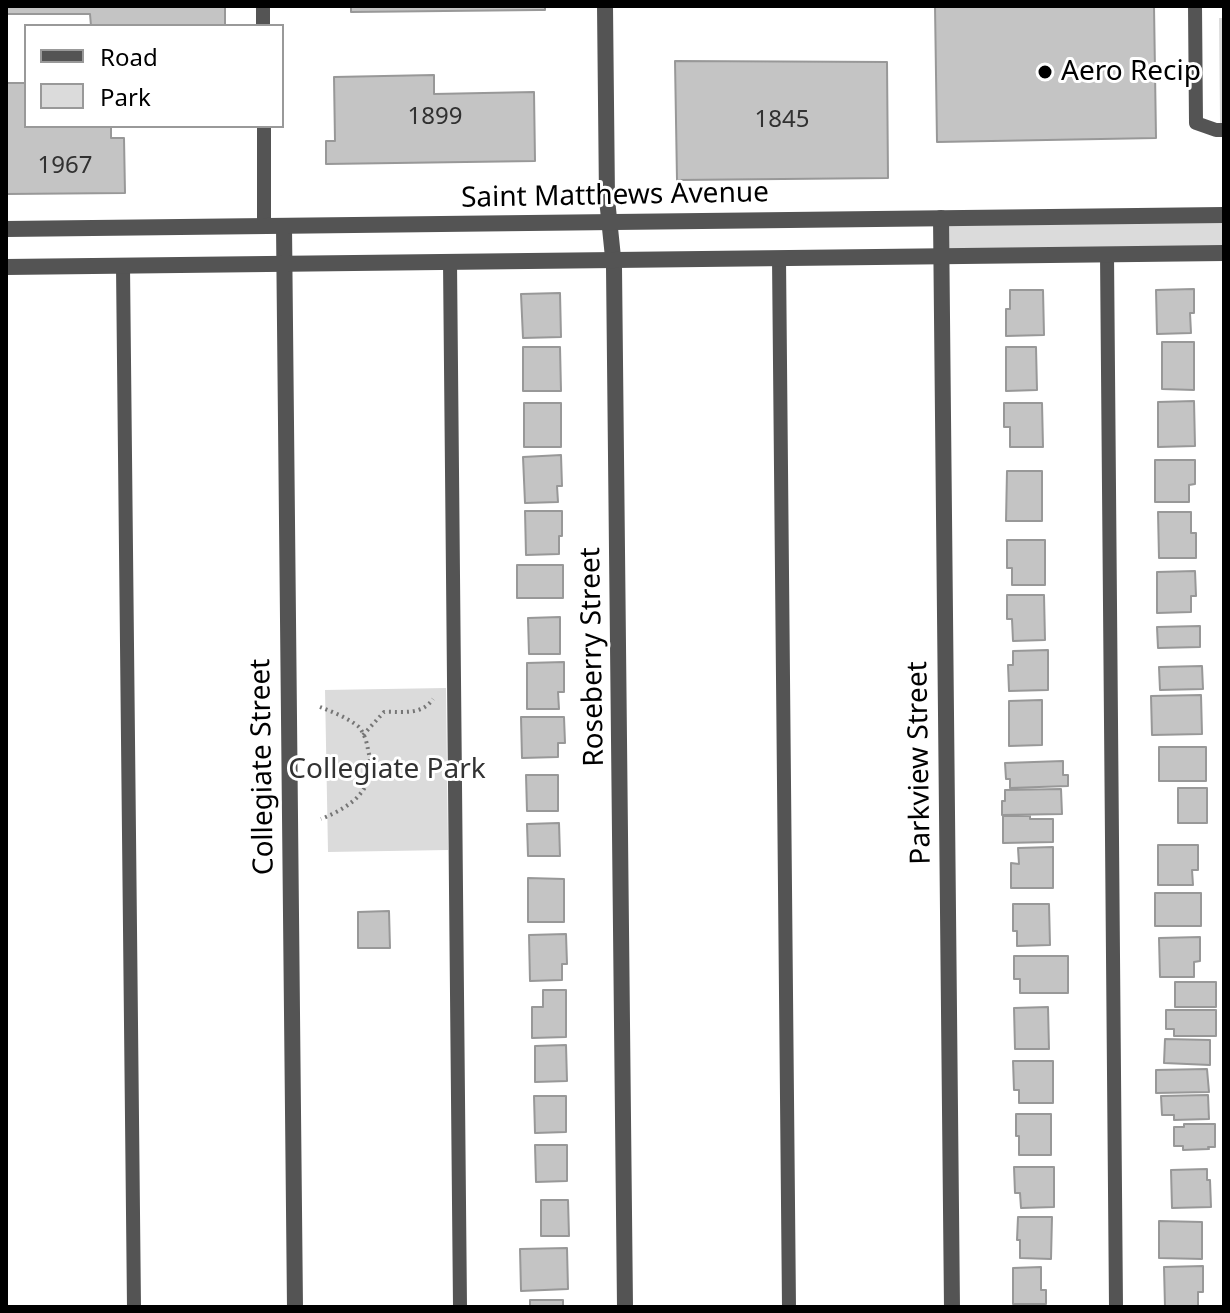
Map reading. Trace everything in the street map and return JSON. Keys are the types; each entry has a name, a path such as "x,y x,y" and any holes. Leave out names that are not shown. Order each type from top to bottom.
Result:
{"street":[{"name":"Roseberry Street","path":"605,6 607,199 614,260 625,1307"},
{"name":"Saint Matthews Avenue","path":"6,229 1224,215"},
{"name":"Parkview Street","path":"941,218 952,1307"},
{"name":"Collegiate Street","path":"284,226 295,1307"},
{"path":"6,267 1224,253"}],"lane":[{"path":"1195,6 1196,123 1224,130"},
{"path":"264,128 264,226"},
{"path":"1107,254 1116,1307"},
{"path":"779,258 789,1307"},
{"path":"450,262 460,1307"},
{"path":"123,266 134,1307"}],"path":[{"path":"363,735 384,712 419,711 432,702 434,693 454,683"},
{"path":"320,707 361,729 371,768 366,786 354,802 321,819"}],"green space":[{"path":"1219,18 1224,18 1224,123 1220,123"},
{"path":"1224,215 1224,253 941,256 941,218"},
{"name":"Collegiate Park","path":"446,688 448,850 328,852 325,690"}],"building":[{"path":"6,6 225,6 225,24 91,24 90,14 6,14"},
{"path":"351,6 545,6 545,10 351,12"},
{"name":"Aero Recip","path":"935,6 1154,6 1156,138 937,142"},
{"path":"675,61 887,62 888,178 677,180"},
{"path":"434,75 434,94 534,92 535,161 326,164 326,141 335,141 334,77"},
{"path":"6,83 24,83 24,128 111,128 111,138 124,138 125,193 6,194"},
{"path":"1194,289 1191,333 1157,334 1156,290"},
{"path":"1010,290 1043,290 1044,335 1006,336"},
{"path":"560,293 561,337 523,338 521,294"},
{"path":"1162,342 1194,342 1194,390 1162,389"},
{"path":"523,347 560,347 561,391 523,391"},
{"path":"1006,347 1036,347 1037,390 1006,391"},
{"path":"1194,401 1195,446 1158,447 1158,402"},
{"path":"524,403 561,403 561,447 524,447"},
{"path":"1004,403 1042,403 1043,447 1010,447 1010,427 1004,427"},
{"path":"561,455 562,486 557,486 558,502 525,503 523,457"},
{"path":"1155,460 1195,460 1195,484 1189,485 1189,502 1155,502"},
{"path":"1007,471 1042,471 1042,521 1006,521"},
{"path":"525,511 562,511 559,554 526,555"},
{"path":"1158,512 1191,512 1191,533 1196,533 1196,558 1159,558"},
{"path":"1007,540 1045,540 1045,585 1012,585 1012,568 1007,568"},
{"path":"517,565 563,565 563,598 517,598"},
{"path":"1195,571 1196,596 1191,596 1191,612 1157,613 1157,572"},
{"path":"1007,595 1044,595 1045,640 1013,641 1012,619 1007,619"},
{"path":"560,617 560,654 529,654 528,618"},
{"path":"1200,626 1200,647 1158,648 1157,627"},
{"path":"1048,650 1048,690 1009,691 1008,665 1013,665 1013,651"},
{"path":"564,662 564,692 558,692 559,709 527,709 527,663"},
{"path":"1202,666 1203,689 1160,690 1159,667"},
{"path":"1201,695 1202,734 1152,735 1151,696"},
{"path":"1042,700 1042,745 1009,746 1009,701"},
{"path":"521,717 564,717 565,743 558,743 558,757 522,758"},
{"path":"1159,747 1206,747 1206,781 1159,781"},
{"path":"1063,761 1063,775 1068,775 1068,786 1010,788 1010,779 1006,779 1005,763"},
{"path":"526,775 558,775 558,811 527,811"},
{"path":"1178,788 1207,788 1207,823 1178,823"},
{"path":"1061,789 1062,814 1002,815 1005,790"},
{"path":"1003,816 1053,819 1053,842 1003,843"},
{"path":"559,823 560,856 528,856 527,824"},
{"path":"1158,845 1198,845 1198,870 1192,870 1193,885 1158,885"},
{"path":"1053,847 1053,888 1011,888 1011,863 1019,864 1018,848"},
{"path":"528,878 564,879 564,922 528,922"},
{"path":"1155,893 1201,893 1201,926 1155,926"},
{"path":"1013,904 1049,904 1050,945 1017,946 1017,931 1013,931"},
{"path":"389,911 390,948 358,948 358,912"},
{"path":"566,934 567,964 562,964 562,980 530,981 529,935"},
{"path":"1200,937 1200,961 1194,962 1194,977 1160,977 1159,938"},
{"path":"1014,956 1068,956 1068,993 1020,993 1020,979 1014,979"},
{"path":"1175,982 1216,982 1216,1007 1175,1007"},
{"path":"543,990 566,990 566,1037 532,1038 532,1007 543,1007"},
{"path":"1048,1007 1049,1049 1015,1049 1014,1008"},
{"path":"1166,1010 1216,1010 1216,1036 1174,1036 1174,1029 1166,1029"},
{"path":"1165,1039 1210,1040 1210,1065 1164,1063"},
{"path":"566,1045 567,1081 535,1082 535,1046"},
{"path":"1013,1061 1053,1061 1053,1103 1019,1103 1019,1090 1014,1090"},
{"path":"1207,1069 1209,1092 1156,1093 1156,1070"},
{"path":"1208,1095 1209,1119 1174,1120 1174,1115 1162,1115 1161,1096"},
{"path":"534,1096 566,1096 566,1132 535,1133"},
{"path":"1016,1114 1051,1114 1051,1155 1019,1155"},
{"path":"1184,1124 1215,1124 1215,1147 1183,1150 1183,1146 1174,1146 1174,1127 1184,1127"},
{"path":"535,1145 567,1145 567,1181 536,1182"},
{"path":"1014,1167 1054,1167 1054,1207 1021,1208 1020,1193 1015,1193"},
{"path":"1207,1169 1211,1207 1172,1208 1171,1170"},
{"path":"541,1200 568,1200 569,1236 541,1236"},
{"path":"1018,1217 1052,1217 1051,1259 1020,1258"},
{"path":"1159,1221 1202,1222 1202,1259 1159,1258"},
{"path":"567,1248 568,1289 521,1291 520,1249"},
{"path":"1203,1266 1203,1292 1198,1292 1198,1307 1165,1307 1164,1267"},
{"path":"1041,1267 1041,1290 1046,1290 1046,1304 1013,1304 1013,1268"},
{"path":"530,1300 563,1300 563,1307 530,1307"}],"place":[{"name":"Aero Recip","path":"1045,72"}]}
